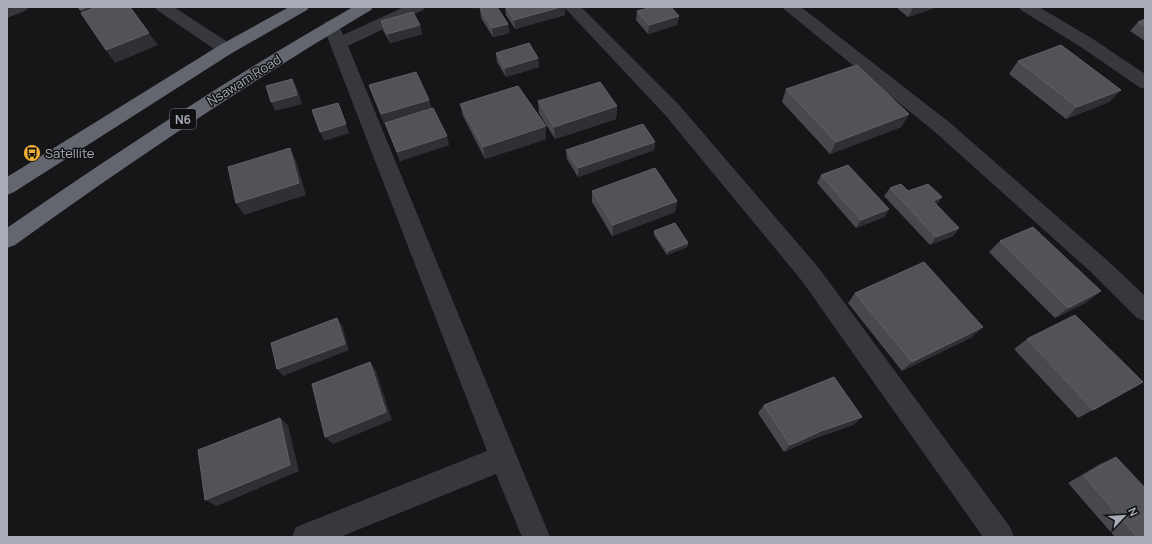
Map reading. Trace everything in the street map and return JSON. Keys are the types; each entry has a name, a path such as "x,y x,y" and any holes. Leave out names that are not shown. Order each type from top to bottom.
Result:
{"highway":[{"path":"7,187 226,49 301,7"},
{"name":"Nsawam Road","path":"7,240 140,146 265,66 335,35 365,7"}],"street":[{"path":"7,13 20,7"},
{"path":"163,7 226,49"},
{"path":"417,7 335,35 503,458 536,537"},
{"path":"572,7 673,111 810,274 1000,537"},
{"path":"791,7 942,127 1100,267 1145,311"},
{"path":"1027,7 1066,29 1116,61 1145,83"},
{"path":"306,537 503,458"}],"building":[{"path":"78,7 88,7 80,10"},
{"path":"97,7 130,7 149,33 106,50 81,13"},
{"path":"486,7 497,7 508,24 492,28 480,9"},
{"path":"506,7 561,7 514,20"},
{"path":"652,7 671,7 679,16 649,25 637,11"},
{"path":"413,12 420,25 387,34 381,21"},
{"path":"1145,19 1145,27 1138,22"},
{"path":"529,43 538,58 505,68 496,53"},
{"path":"1061,45 1121,90 1077,107 1018,61"},
{"path":"857,65 909,114 836,142 786,89"},
{"path":"416,72 429,100 381,114 369,85"},
{"path":"292,79 297,95 271,102 266,86"},
{"path":"600,82 617,106 554,127 538,101"},
{"path":"518,86 546,126 483,147 460,104"},
{"path":"338,103 346,124 320,132 312,110"},
{"path":"433,108 447,136 397,152 385,123"},
{"path":"643,124 655,142 578,168 566,150"},
{"path":"290,148 299,183 236,203 228,167"},
{"path":"848,165 889,209 861,220 821,175"},
{"path":"655,168 677,201 613,225 592,191"},
{"path":"901,184 908,191 928,184 942,197 933,201 959,228 936,237 890,188"},
{"path":"675,223 688,243 668,251 654,231"},
{"path":"1033,227 1101,291 1068,308 1000,241"},
{"path":"924,262 983,327 912,362 855,293"},
{"path":"1075,315 1143,382 1093,410 1027,339"},
{"path":"337,318 345,344 277,369 271,343"},
{"path":"370,362 386,412 325,437 312,384"},
{"path":"834,377 862,417 821,431 790,445 764,405"},
{"path":"280,418 290,465 205,500 198,450"},
{"path":"1116,457 1145,488 1145,537 1137,537 1084,476"}],"place":[{"name":"Satellite","path":"32,153"}]}
